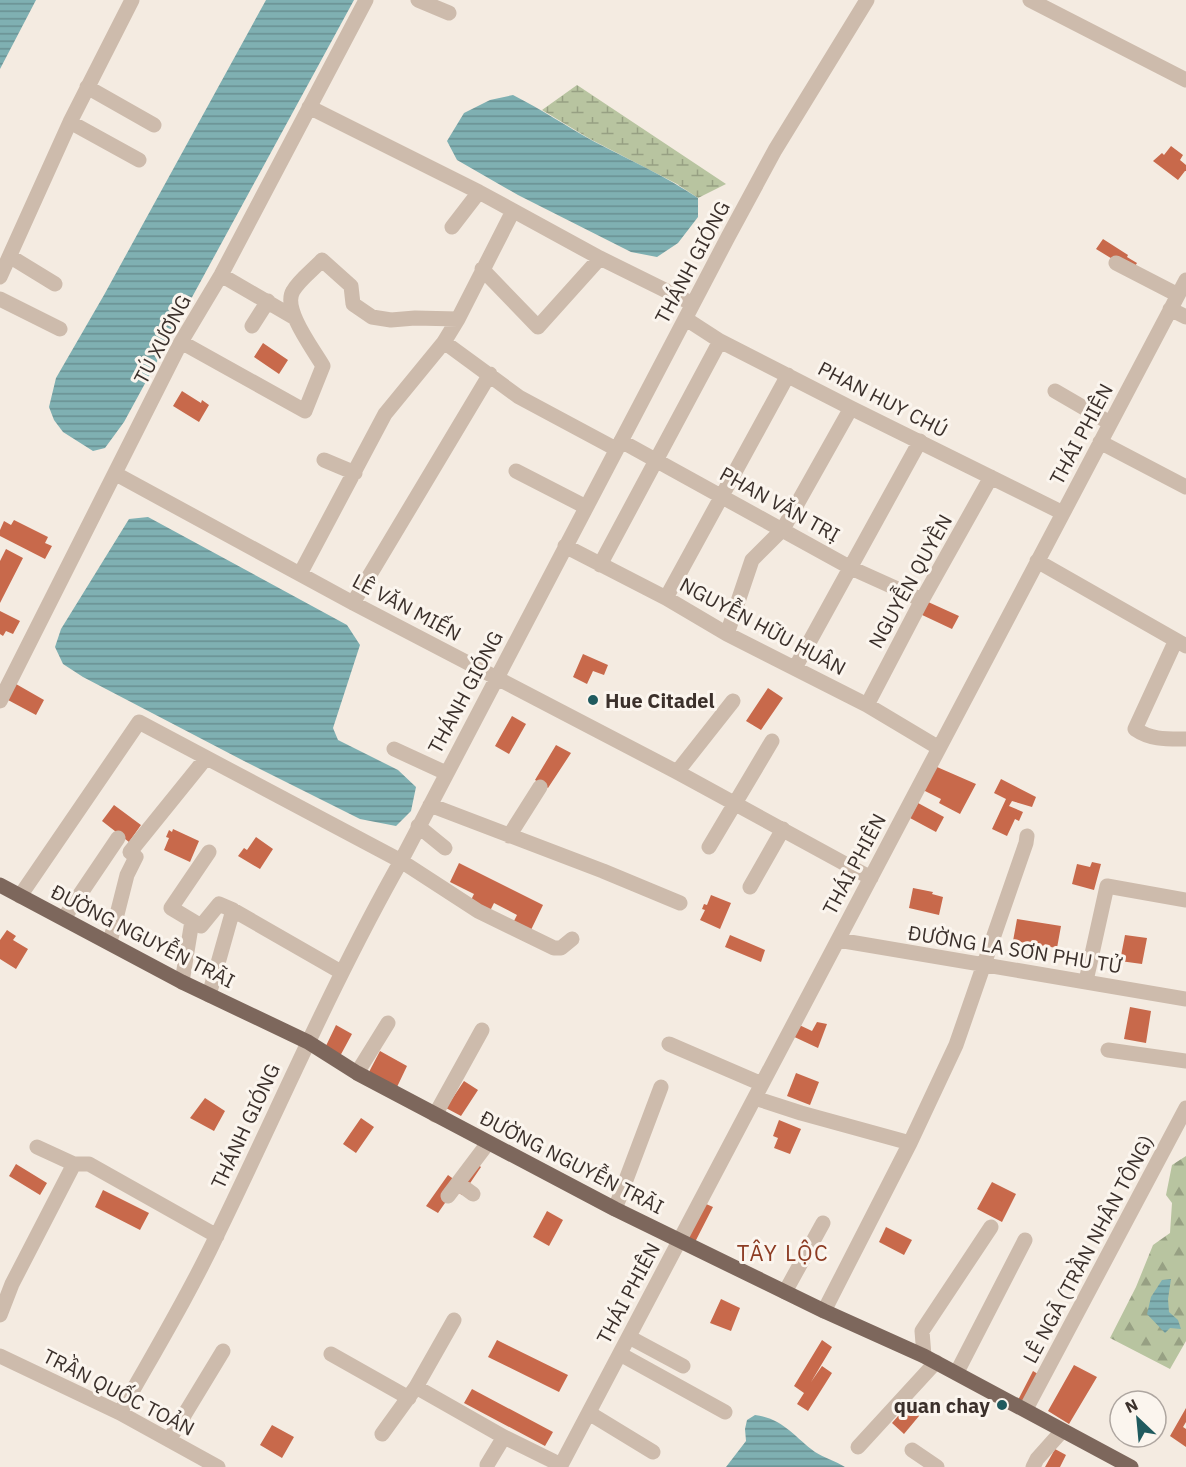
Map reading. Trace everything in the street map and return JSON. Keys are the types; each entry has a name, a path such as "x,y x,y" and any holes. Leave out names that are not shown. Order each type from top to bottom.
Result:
{"main road":[{"name":"ĐƯỜNG NGUYỄN TRÃI","path":"0,885 182,982 308,1042 357,1073 615,1209 824,1311 957,1372 1131,1467"}],"street":[{"path":"0,277 70,122 132,0"},
{"name":"TÚ XƯƠNG","path":"0,701 181,342 221,275 366,0"},
{"path":"418,0 449,13"},
{"name":"THÁNH GIÓNG","path":"120,1413 217,1236 341,972 618,445 775,150 867,0"},
{"path":"1030,0 1186,80"},
{"path":"87,87 154,125"},
{"path":"309,107 479,192 600,258 693,304"},
{"path":"70,122 139,160"},
{"path":"452,227 479,192"},
{"path":"300,574 385,414 444,342 458,319 513,210"},
{"path":"10,257 55,285"},
{"path":"483,269 538,327 600,258"},
{"path":"181,342 305,411 323,366 295,318 290,303 293,291 322,260 351,286 353,304 372,317 391,320 458,319"},
{"path":"1116,263 1174,302 1186,317"},
{"path":"221,275 295,318"},
{"name":"THÁI PHIÊN","path":"560,1466 1186,280"},
{"path":"0,299 60,328"},
{"path":"252,326 268,301"},
{"name":"PHAN HUY CHÚ","path":"686,319 720,341 1063,513"},
{"path":"600,565 720,341"},
{"name":"PHAN VĂN TRỊ","path":"444,342 519,397 618,445 655,460 851,568 922,600"},
{"path":"353,603 490,374"},
{"path":"666,598 788,375"},
{"path":"1055,391 1110,423"},
{"path":"727,634 752,560 783,529 851,408"},
{"path":"795,668 920,441"},
{"path":"1100,442 1186,487"},
{"path":"324,460 355,473"},
{"path":"516,471 586,507"},
{"name":"LÊ VĂN MIẾN","path":"116,474 353,603 735,803 871,878"},
{"name":"NGUYỄN QUYỀN","path":"867,705 922,600 991,477"},
{"name":"NGUYỄN HỮU HUÂN","path":"565,546 666,598 727,634 867,705 939,748"},
{"path":"1037,561 1181,643 1135,729 1155,738 1186,739"},
{"path":"677,772 733,701"},
{"path":"20,896 139,722 401,861 478,911 555,948 561,948 572,939"},
{"path":"709,847 772,741"},
{"path":"394,749 446,773"},
{"path":"110,942 127,875 136,857 130,852 206,758"},
{"path":"509,836 540,787"},
{"path":"430,805 680,903"},
{"path":"418,826 445,848"},
{"path":"750,887 783,829"},
{"path":"824,1311 910,1143 956,1046 1027,836"},
{"path":"64,918 118,838"},
{"path":"209,852 171,908 201,926 219,904 341,972"},
{"path":"1086,981 1107,886 1186,900"},
{"path":"209,995 233,910"},
{"path":"182,982 192,921"},
{"name":"ĐƯỜNG LA SƠN PHU TỬ","path":"838,940 1186,999"},
{"path":"357,1073 387,1023"},
{"path":"435,1115 482,1030"},
{"path":"669,1044 762,1084"},
{"path":"1108,1050 1186,1061"},
{"path":"615,1209 661,1087"},
{"path":"755,1098 910,1143"},
{"name":"LÊ NGÃ (TRẦN NHÂN TÔNG)","path":"1026,1409 1186,1108"},
{"path":"448,1196 488,1143"},
{"path":"37,1147 74,1164 89,1164 217,1236"},
{"path":"0,1315 6,1280 74,1164"},
{"path":"458,1183 473,1194"},
{"path":"785,1292 823,1223"},
{"path":"858,1447 930,1359 922,1331 991,1227"},
{"path":"957,1372 1025,1240"},
{"path":"382,1434 412,1393 454,1320"},
{"path":"628,1337 683,1366"},
{"path":"169,1440 223,1351"},
{"path":"331,1354 560,1466"},
{"path":"620,1354 725,1412"},
{"name":"TRẦN QUỐC TOẢN","path":"0,1356 120,1413 218,1467"},
{"path":"589,1413 653,1452"},
{"path":"1033,1467 1062,1431"},
{"path":"487,1465 504,1437"},
{"path":"912,1450 937,1467"}],"green space":[{"path":"577,85 726,184 698,198 677,184 590,139 542,110"},
{"path":"1186,1156 1186,1341 1170,1369 1110,1338 1136,1287 1153,1245 1170,1233 1172,1203 1166,1195 1172,1165"}],"water":[{"path":"0,0 36,0 0,69"},
{"path":"266,0 354,0 124,422 105,448 93,451 63,432 54,420 49,407 56,378"},
{"path":"513,95 698,198 698,217 678,243 657,257 631,252 518,195 457,160 447,141 464,113 490,100"},
{"path":"148,517 347,625 360,645 333,728 338,740 398,770 416,787 411,811 396,826 360,819 83,677 63,664 55,647 61,629 129,519"},
{"path":"1171,1279 1169,1312 1178,1320 1181,1329 1170,1328 1165,1333 1147,1314 1151,1297 1162,1280"},
{"path":"755,1415 774,1420 815,1452 845,1467 726,1467 746,1441 747,1420"}],"building":[{"path":"1171,146 1183,155 1180,160 1186,165 1186,171 1178,180 1153,161 1162,153 1164,155"},
{"path":"1103,239 1137,263 1132,271 1096,249"},
{"path":"263,343 288,360 279,374 254,357"},
{"path":"182,391 201,403 202,400 209,405 199,422 173,406"},
{"path":"14,520 48,537 45,543 52,546 45,559 0,536 4,521 11,525"},
{"path":"6,549 23,558 0,603 0,561"},
{"path":"926,601 959,616 952,629 920,614"},
{"path":"0,611 20,621 13,634 6,631 3,636 0,634"},
{"path":"583,654 608,665 604,675 593,671 587,684 573,677"},
{"path":"16,684 44,700 36,715 8,700"},
{"path":"768,688 783,698 761,730 746,721"},
{"path":"512,716 526,724 509,754 495,746"},
{"path":"556,745 571,753 548,788 535,780"},
{"path":"937,767 976,784 960,814 939,803 941,799 921,789"},
{"path":"1001,779 1036,797 1032,807 1012,801 1009,806 1023,812 1019,821 1015,819 1007,836 992,829 1006,799 994,793"},
{"path":"918,803 944,817 936,832 910,818"},
{"path":"114,805 141,825 129,842 102,821"},
{"path":"173,829 199,841 190,862 164,850 169,838 166,837 169,830 172,832"},
{"path":"256,837 273,849 260,869 238,856 244,848 247,850"},
{"path":"1092,862 1101,864 1094,890 1072,884 1077,864 1090,867"},
{"path":"459,863 543,905 530,932 513,923 517,915 494,903 490,911 470,902 474,894 450,882"},
{"path":"913,888 933,892 932,894 943,897 939,915 909,908"},
{"path":"711,895 731,903 720,929 700,920 705,910 702,909 704,904 707,905"},
{"path":"1017,919 1061,926 1057,948 1013,941"},
{"path":"7,930 16,936 13,940 28,949 16,969 0,959 0,940"},
{"path":"730,935 765,950 761,962 725,947"},
{"path":"1125,935 1147,938 1142,964 1120,961"},
{"path":"1130,1007 1151,1011 1146,1043 1124,1039"},
{"path":"817,1022 827,1024 818,1048 788,1034 795,1023 812,1031"},
{"path":"336,1025 352,1034 339,1058 324,1050"},
{"path":"380,1051 407,1066 397,1087 369,1072"},
{"path":"796,1073 819,1082 810,1105 787,1096"},
{"path":"464,1081 478,1090 461,1116 446,1108"},
{"path":"205,1098 225,1111 214,1131 190,1118"},
{"path":"361,1118 374,1127 356,1153 343,1144"},
{"path":"779,1120 801,1129 790,1154 774,1148 778,1138 773,1136"},
{"path":"473,1161 481,1167 462,1195 454,1190 438,1213 426,1206 448,1175 459,1183"},
{"path":"16,1164 47,1183 40,1195 9,1176"},
{"path":"992,1182 1016,1194 1002,1222 977,1209"},
{"path":"103,1190 149,1213 140,1230 95,1207"},
{"path":"697,1200 713,1207 694,1244 679,1236"},
{"path":"547,1211 563,1220 549,1246 533,1237"},
{"path":"886,1227 912,1240 904,1255 879,1242"},
{"path":"721,1299 740,1308 731,1331 710,1323"},
{"path":"497,1340 568,1375 559,1392 488,1357"},
{"path":"822,1340 832,1347 811,1382 822,1366 832,1373 808,1411 797,1404 804,1393 794,1386"},
{"path":"1074,1365 1097,1377 1069,1424 1048,1411"},
{"path":"1033,1371 1048,1380 1033,1409 1017,1402"},
{"path":"472,1389 553,1432 545,1446 464,1403"},
{"path":"912,1400 924,1410 904,1434 892,1423"},
{"path":"1186,1408 1186,1422 1183,1427 1186,1429 1186,1447 1170,1436"},
{"path":"272,1425 294,1437 282,1458 260,1445"},
{"path":"1055,1449 1066,1455 1060,1467 1045,1467"}],"place":[{"name":"Hue Citadel","path":"593,700"},
{"name":"quan chay","path":"1002,1405"}],"district":[{"name":"TÂY LỘC","path":"783,1252"}]}
